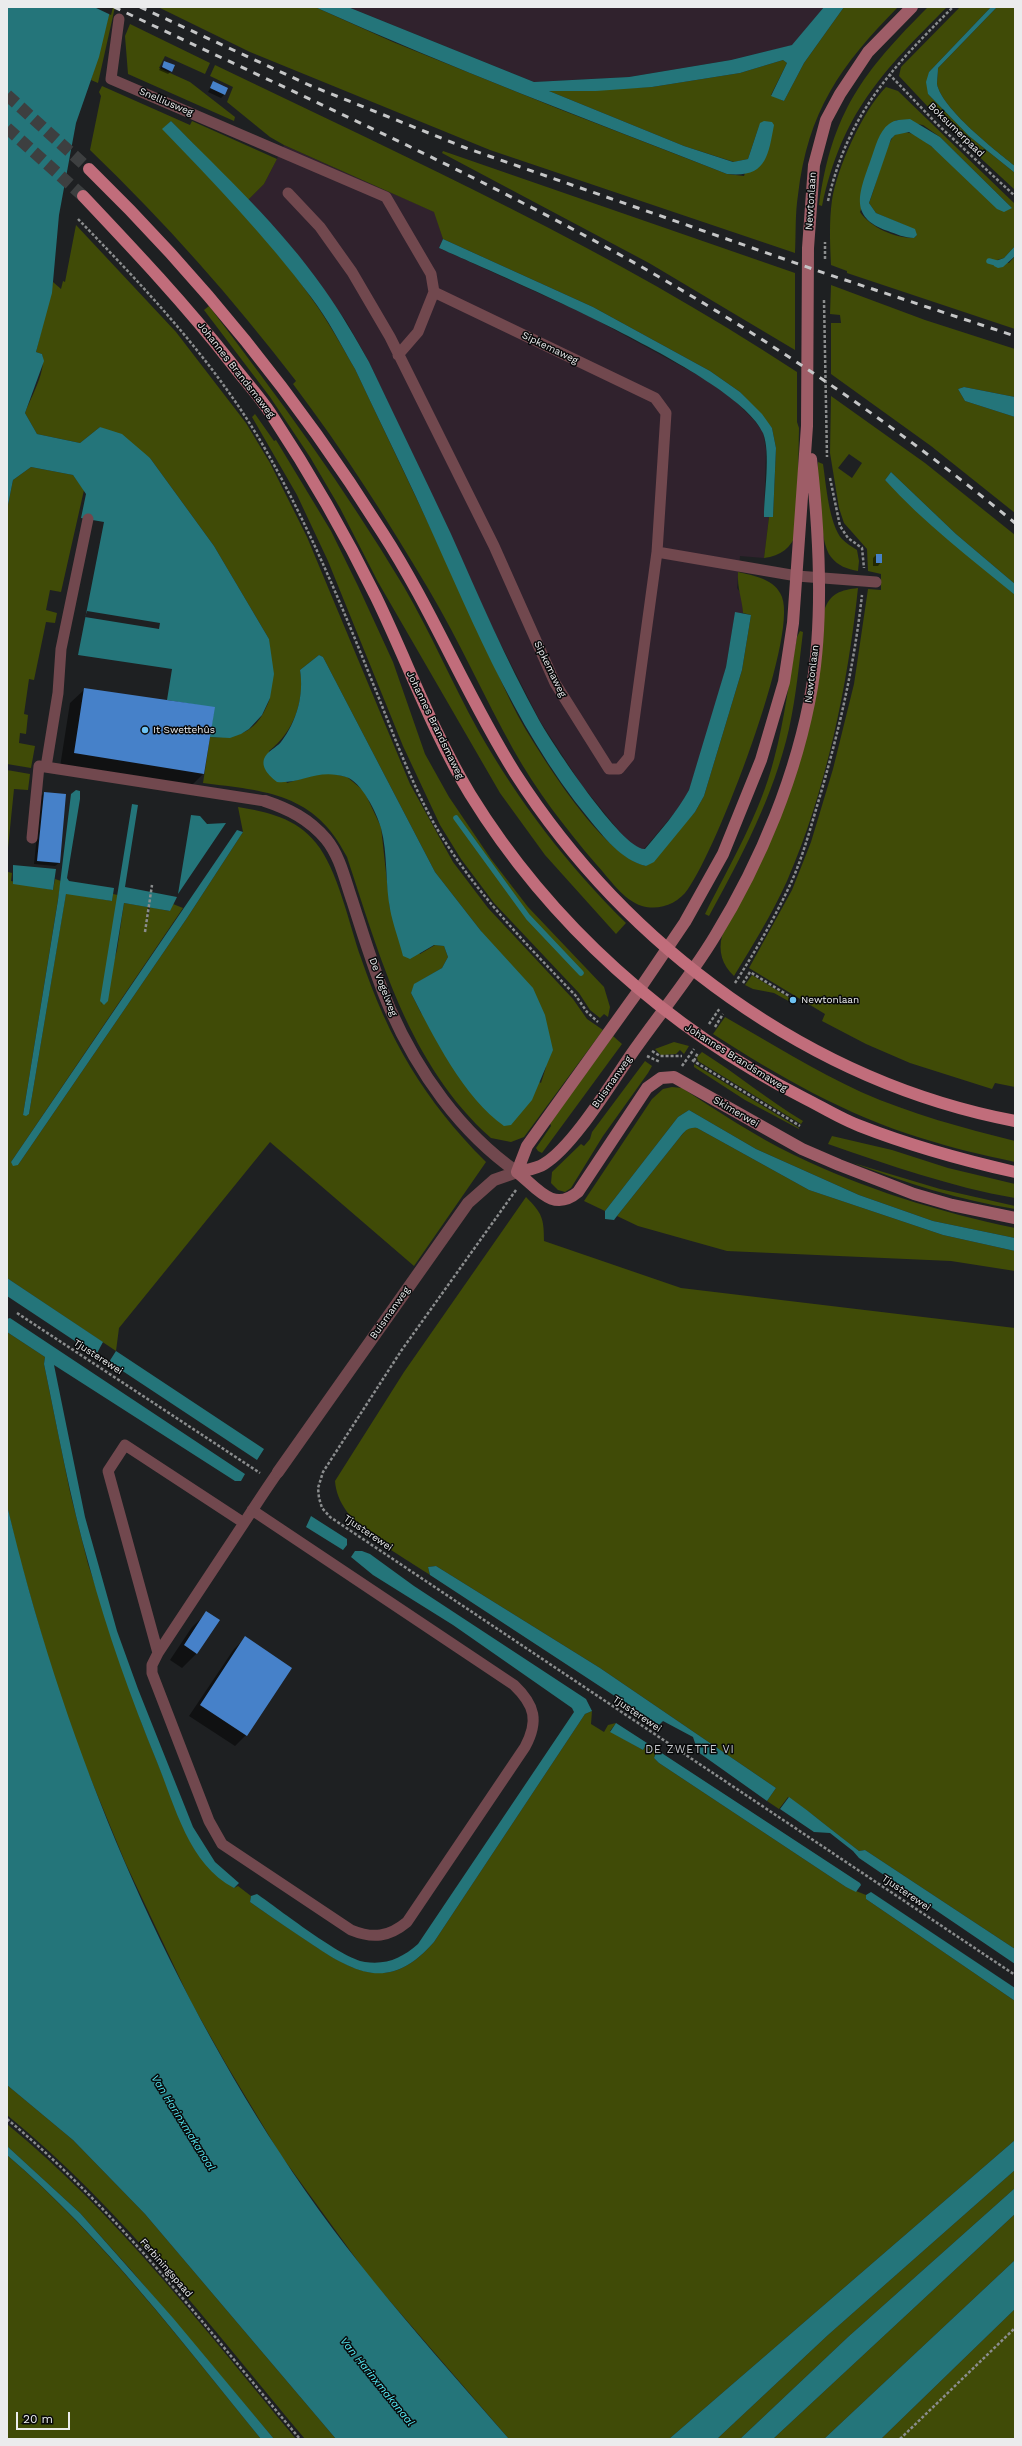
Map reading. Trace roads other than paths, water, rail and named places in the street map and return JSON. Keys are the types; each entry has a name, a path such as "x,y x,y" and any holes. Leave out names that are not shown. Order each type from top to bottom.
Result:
{"main road":[{"path":"90,169 164,244 199,284 280,386 338,465 382,531 416,588 507,758 544,815 588,871 625,910 668,949 727,996 794,1038 877,1079 944,1103 1015,1121"},
{"name":"Johannes Brandsmaweg","path":"83,196 182,302 269,411 351,548 377,600 443,746 470,794 502,842 541,892 593,948 663,1010 704,1040 771,1082 857,1125 948,1157 1015,1172"}],"street":[{"name":"Newtonlaan","path":"639,990 668,949 723,854 761,760 782,688 790,652 797,576 807,426 809,212 814,165 826,120 854,71 868,52 912,7"},
{"name":"Newtonlaan","path":"663,1010 717,934 750,870 790,774 803,729 812,685 819,578 818,534 807,426"},
{"name":"De Vogelweg","path":"265,801 285,808 308,821 327,840 342,871 379,983 408,1045 434,1087 456,1115 496,1157 517,1172"},
{"path":"517,1172 527,1146 639,990"},
{"name":"Buismanweg","path":"275,1476 468,1203 494,1180 543,1165 558,1153 583,1124 663,1010"},
{"name":"Skimerwei","path":"517,1172 550,1199 559,1202 568,1200 578,1192 647,1088 661,1078 674,1077 802,1149 839,1165 922,1196 1015,1218"}],"lane":[{"name":"Snelliusweg","path":"119,19 111,79 386,197 431,274 434,292"},
{"name":"Sipkemaweg","path":"288,193 320,227 352,272 398,355 494,546 555,683 609,769 619,769 628,757 657,552 666,413 655,398 434,292"},
{"path":"398,355 418,332 434,292"},
{"path":"46,767 58,693 61,649 88,519"},
{"path":"657,552 797,576 876,582"},
{"path":"32,838 39,766 265,801"},
{"path":"158,1653 108,1471 125,1445 244,1523"},
{"path":"252,1510 514,1685 527,1697 532,1708 533,1730 525,1747 407,1922 396,1931 386,1935 373,1937 351,1930 222,1844 209,1822 154,1681 152,1664 158,1653 252,1510 275,1476"}],"water":[{"path":"7,7 111,7 99,57 76,123 59,215 52,293 36,352 42,354 44,361 25,413 37,434 80,443 100,427 122,434 150,458 214,546 269,639 274,674 270,698 262,715 249,729 230,738 210,737 214,708 167,700 172,669 78,655 104,522 81,518 86,494 73,475 31,467 13,480 7,510"},
{"path":"315,7 348,7 534,82 629,77 731,60 792,45 824,7 844,7 804,63 784,101 771,96 787,63 783,60 740,73 652,87 596,91 549,91 684,146 733,162 748,159 760,123 764,121 772,122 774,125 770,147 763,163 750,173 727,174 572,114 417,51"},
{"path":"991,7 997,7 938,68 937,84 948,105 983,140 1015,166 1015,173 969,136 928,94 926,82 929,72"},
{"path":"910,119 940,137 1012,208 1004,212 997,209 931,146 909,132 895,135 891,139 869,203 876,213 915,229 917,235 914,238 901,236 875,225 866,218 862,211 860,202 861,192 863,182 878,140 883,131 891,122"},
{"path":"171,121 271,223 307,266 336,307 369,362 451,534 482,605 539,720 588,794 621,833 635,845 645,849 663,828 689,790 726,667 735,612 751,615 742,670 704,796 695,812 654,862 646,866 637,863 629,859 614,847 589,819 561,782 536,744 492,664 401,465 355,369 334,332 317,305 276,253 220,190 162,129"},
{"path":"443,239 593,307 710,371 740,392 762,414 772,428 776,448 773,517 764,517 767,451 763,433 745,410 711,384 667,357 616,330 563,304 439,248"},
{"path":"1015,246 1015,256 1003,267 998,268 994,266 993,262 1004,258"},
{"path":"964,387 1015,397 1015,417 965,401 958,389"},
{"path":"891,472 956,534 1015,584 1015,595 915,511 885,480"},
{"path":"319,655 323,657 435,872 481,931 533,988 545,1015 553,1050 532,1100 511,1125 504,1126 489,1114 463,1083 429,1028 411,993 414,984 442,968 448,957 444,946 434,945 410,959 403,956 390,909 387,889 385,848 381,828 368,798 352,780 346,777 326,774 294,781 277,782 265,769 263,763 265,756 281,742 287,734 295,717 301,689 300,670"},
{"path":"76,790 80,791 80,799 67,878 69,881 114,888 112,901 66,894 29,1114 26,1116 23,1115 58,900 71,794"},
{"path":"132,804 138,805 125,887 177,897 170,911 124,903 108,1001 104,1005 100,1001"},
{"path":"191,815 200,816 207,824 226,823 178,894"},
{"path":"237,830 243,832 187,918 18,1165 13,1166 11,1162"},
{"path":"13,865 56,869 53,890 13,884"},
{"path":"689,1110 756,1149 859,1195 933,1221 1015,1238 1015,1251 943,1235 809,1190 697,1128 689,1129 684,1133 614,1220 605,1219 605,1211 678,1117"},
{"path":"7,1278 103,1342 96,1355 7,1296"},
{"path":"10,1318 245,1474 241,1481 235,1481 54,1365 85,1517 117,1631 138,1689 193,1827 215,1862 239,1883 234,1888 219,1878 206,1865 185,1833 177,1815 129,1689 96,1590 70,1490 44,1364 45,1357 7,1332 7,1319"},
{"path":"116,1351 264,1449 257,1460 109,1362"},
{"name":"Van Harinxmakanaal","path":"7,1505 29,1590 54,1675 83,1758 116,1841 152,1922 191,2001 234,2078 280,2153 332,2228 389,2300 509,2439 336,2439 145,2214 73,2140 7,2085"},
{"path":"311,1516 347,1539 347,1545 343,1550 306,1527"},
{"path":"355,1551 362,1551 370,1554 414,1586 586,1699 592,1711 585,1714 434,1942 419,1957 404,1967 389,1972 375,1973 360,1970 330,1956 250,1902 251,1896 257,1894 327,1943 355,1959 373,1963 400,1957 418,1944 574,1712 572,1708 453,1625 373,1575 351,1557"},
{"path":"436,1566 600,1668 776,1788 767,1801 698,1752 693,1737 663,1721 659,1725 430,1575 428,1567"},
{"path":"616,1723 647,1743 643,1750 610,1732"},
{"path":"657,1750 861,1885 856,1892 846,1887 659,1763 654,1758"},
{"path":"789,1797 859,1851 865,1850 1015,1949 1015,1964 859,1858 853,1851 830,1833 814,1832 780,1809"},
{"path":"871,1892 1015,1988 1015,2001 866,1899 866,1895"},
{"path":"1015,2140 1015,2170 828,2335 717,2439 669,2439"},
{"path":"7,2146 80,2213 173,2318 274,2439 261,2439 171,2328 109,2255 42,2187 7,2155"},
{"path":"1015,2188 1015,2214 773,2439 740,2439 848,2337"},
{"path":"1015,2260 1015,2309 881,2439 824,2439"}],"waterway":[{"path":"989,261 1000,264"},
{"path":"456,818 528,917 581,973"}],"tunnel":[{"path":"7,95 89,169"},
{"path":"7,128 83,196"}],"railway":[{"path":"114,7 445,164 511,197 640,266 738,324 880,419 971,487 1015,523"},
{"path":"140,7 309,85 466,148 827,274 1015,336"}],"place":[{"name":"It Swettehûs","path":"145,730"},
{"name":"Newtonlaan","path":"793,1000"}],"district":[{"name":"DE ZWETTE VI","path":"690,1750"}]}
